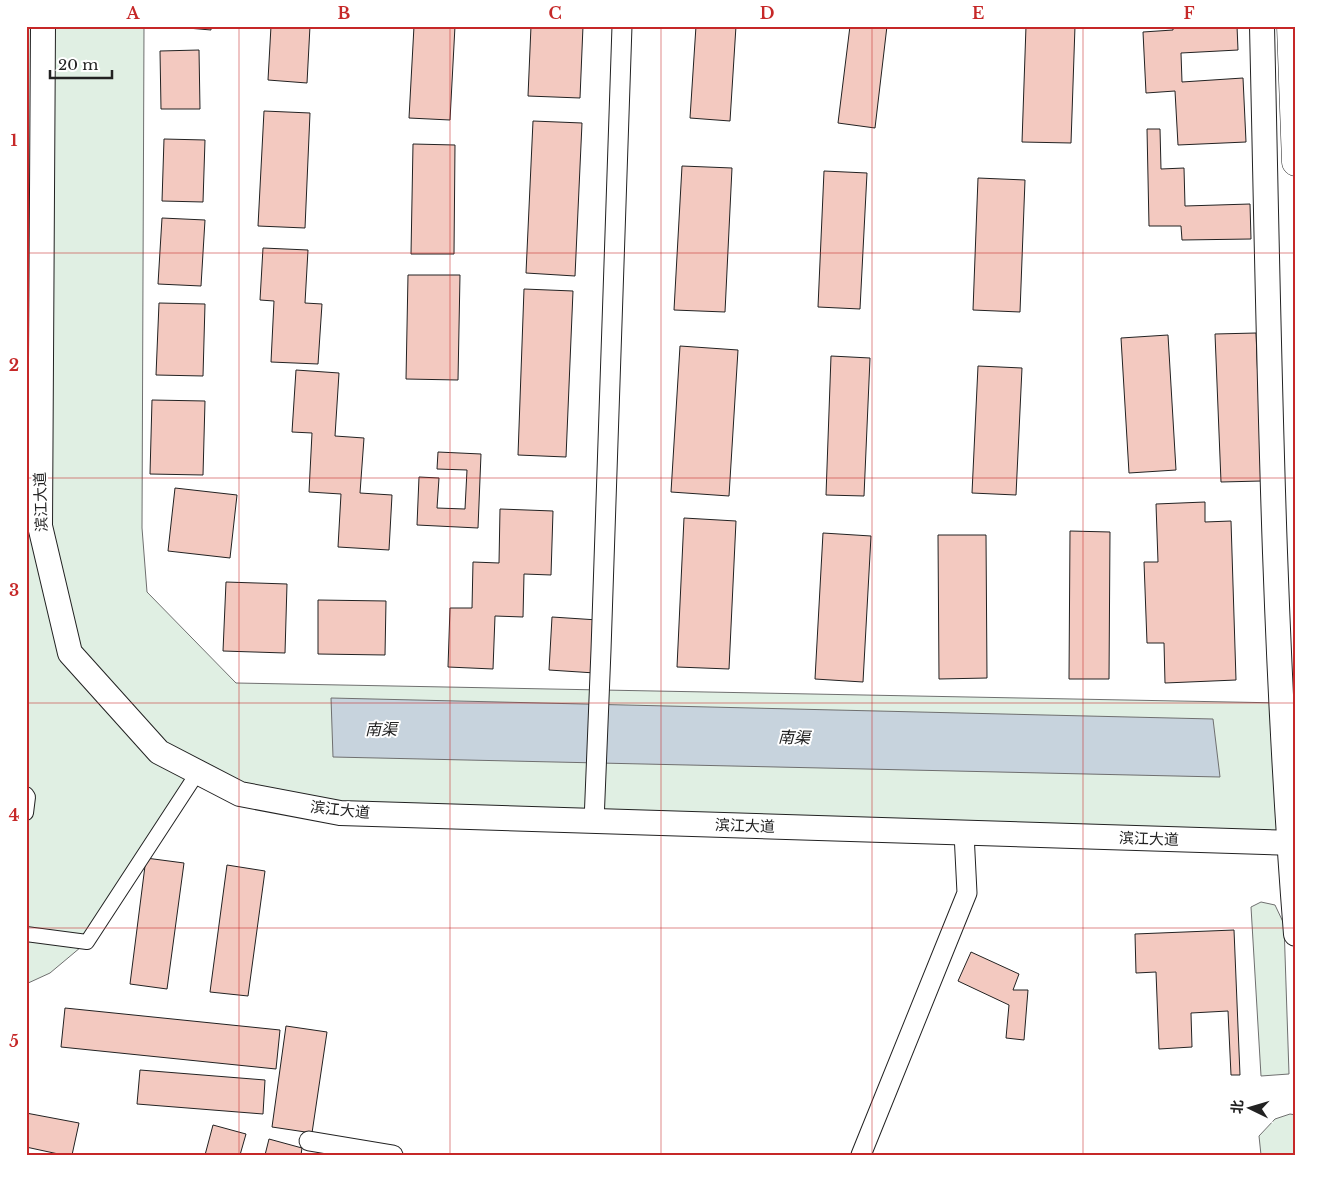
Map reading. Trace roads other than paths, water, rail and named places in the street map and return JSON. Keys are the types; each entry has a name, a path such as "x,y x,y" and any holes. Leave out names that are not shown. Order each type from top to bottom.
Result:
{"main road":[{"path":"1291,26 1296,162"}],"street":[{"name":"滨江大道","path":"43,26 40,526 70,653 159,752 240,794 340,812 594,815 964,833 1292,843"},
{"path":"594,815 622,26"},
{"path":"1262,26 1273,495 1296,934"},
{"path":"26,934 87,942 198,772"},
{"path":"26,794 28,798 26,813"},
{"path":"861,1155 967,893 964,833"},
{"path":"308,1141 392,1155"}],"water":[{"name":"南渠","path":"331,698 1213,719 1220,777 333,757"}]}
